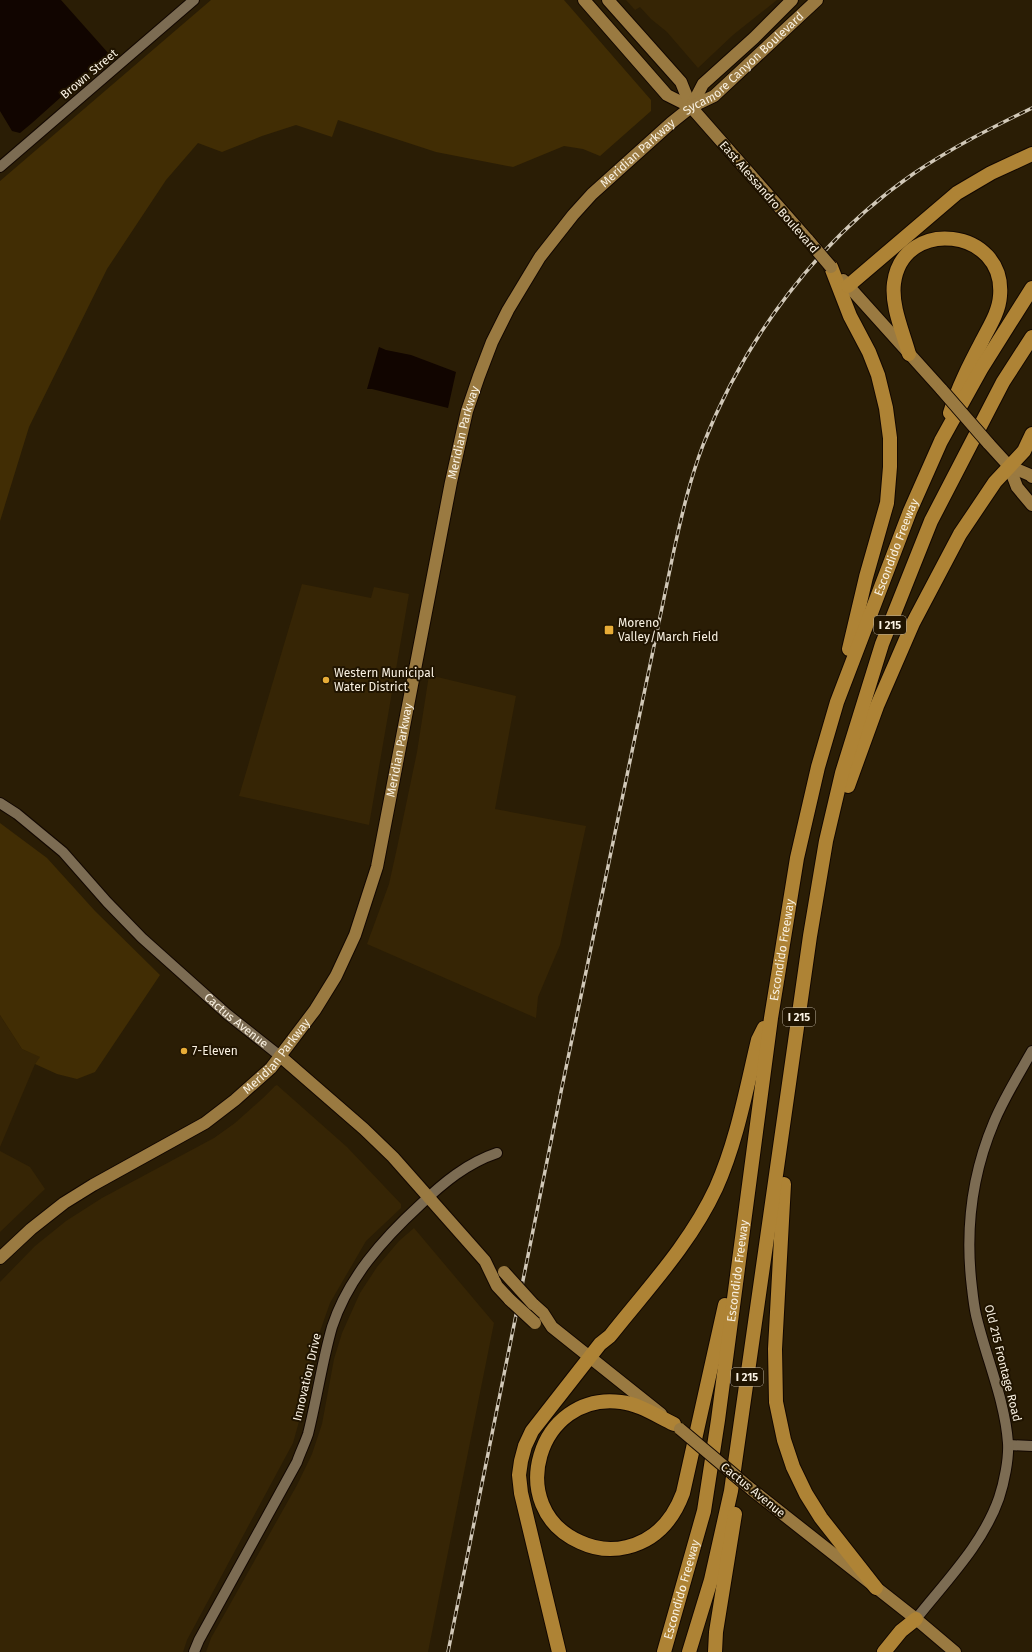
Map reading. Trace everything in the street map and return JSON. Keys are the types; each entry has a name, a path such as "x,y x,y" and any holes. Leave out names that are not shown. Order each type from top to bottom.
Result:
{"highway":[{"path":"852,291 957,193 991,173 1032,154"},
{"path":"909,354 895,304 894,282 901,264 914,248 931,240 942,237 967,241 981,250 990,259 996,270 1000,282 999,304 956,393 941,441"},
{"path":"831,267 850,316 869,352 878,375 886,408 890,438 890,467 887,503 866,577 837,702"},
{"name":"Escondido Freeway","path":"664,1652 704,1511 718,1420 771,1018 797,858 818,767 837,702 910,510 941,441 981,369 1032,288"},
{"name":"Escondido Freeway","path":"690,1652 711,1580 731,1491 810,936 826,841 842,773 882,644 931,521 1003,382 1032,337"},
{"path":"810,936 848,783 877,706 913,623 960,534 995,482 1024,451 1032,434"},
{"path":"559,1652 521,1493 519,1475 525,1446 532,1431 600,1344 610,1336 672,1260 708,1205 734,1142 758,1040 771,1018"},
{"path":"788,1098 775,1348 776,1402 784,1440 793,1466 806,1494 821,1518 876,1588"},
{"path":"677,1427 643,1409 621,1402 592,1404 568,1415 550,1432 540,1454 537,1466 536,1478 541,1500 546,1511 555,1524 566,1534 587,1545 597,1548 616,1549 638,1544 649,1539 667,1524 674,1514 683,1493 688,1472 747,1201"},
{"path":"715,1652 716,1632 735,1513 731,1491"},
{"path":"884,1652 901,1631 916,1619"},
{"path":"891,1652 916,1619"}],"main road":[{"name":"East Alessandro Boulevard","path":"584,0 667,95 691,107"},
{"name":"East Alessandro Boulevard","path":"608,0 681,82 691,107 852,291 1009,466 1017,487 1032,505"},
{"name":"Sycamore Canyon Boulevard","path":"691,107 703,84 754,38 792,0"},
{"name":"Sycamore Canyon Boulevard","path":"691,107 714,96 817,0"},
{"name":"Meridian Parkway","path":"0,1258 31,1229 64,1203 92,1185 209,1121 254,1085 271,1068 315,1010 336,976 355,935 377,867 451,482 467,411 478,376 492,342 508,310 529,274 573,215 592,194 691,107"},
{"name":"East Alessandro Boulevard","path":"1009,466 1032,477"},
{"name":"Cactus Avenue","path":"280,1056 364,1129 393,1157 485,1261 497,1286 515,1306 535,1324 552,1327"},
{"name":"Cactus Avenue","path":"485,1261 504,1272 543,1313 552,1327 677,1427 751,1489 916,1619 955,1652"}],"street":[{"name":"Brown Street","path":"0,167 194,0"},
{"name":"Cactus Avenue","path":"0,803 17,814 63,852 107,902 142,938 227,1014 280,1056"},
{"name":"Old 215 Frontage Road","path":"916,1619 972,1549 992,1517 1000,1497 1005,1476 1009,1445 1003,1410 976,1314 970,1273 969,1239 975,1182 983,1152 994,1121 1032,1051"},
{"name":"Innovation Drive","path":"194,1652 199,1640 296,1462 307,1435 324,1357 333,1326 352,1284 368,1260 388,1236 428,1197 464,1168 474,1162 497,1153"},
{"path":"1009,1445 1032,1446"}],"shaded area":[{"path":"0,0 61,0 109,54 20,133 12,131 0,111"},
{"path":"211,0 564,0 651,100 651,111 600,156 583,149 564,146 513,167 436,152 338,120 332,137 296,125 262,136 222,152 198,143 166,180 107,269 29,427 0,521 0,181"},
{"path":"626,0 777,0 733,35 698,68 667,32 651,19 640,7 635,10"},
{"path":"379,347 386,350 411,355 456,372 448,408 367,389"},
{"path":"302,584 371,598 374,587 409,594 369,825 239,796"},
{"path":"429,675 516,696 495,809 586,826 560,945 538,997 536,1018 367,944 389,884 417,752"},
{"path":"0,823 47,858 95,911 160,975 95,1072 77,1079 57,1074 35,1064 40,1057 22,1049 0,1015"},
{"path":"0,1015 22,1049 41,1057 35,1064 0,1147"},
{"path":"277,1085 347,1147 401,1204 401,1208 366,1241 330,1303 318,1337 293,1443 187,1640 183,1652 0,1652 0,1282 35,1246 66,1221 102,1198 214,1138 235,1123"},
{"path":"0,1151 30,1167 45,1189 0,1232"},
{"path":"414,1228 494,1323 428,1652 206,1652 211,1638 297,1485 312,1454 322,1424 334,1359 342,1333 360,1293 377,1267 399,1241"}],"railway":[{"path":"448,1652 562,1087 674,550 683,510 698,458 720,405 740,367 763,330 788,294 846,229 878,200 913,174 971,139 1032,108"}],"place":[{"name":"Moreno Valley/March Field","path":"609,630"},
{"name":"Western Municipal Water District","path":"326,680"},
{"name":"7-Eleven","path":"184,1051"}]}
